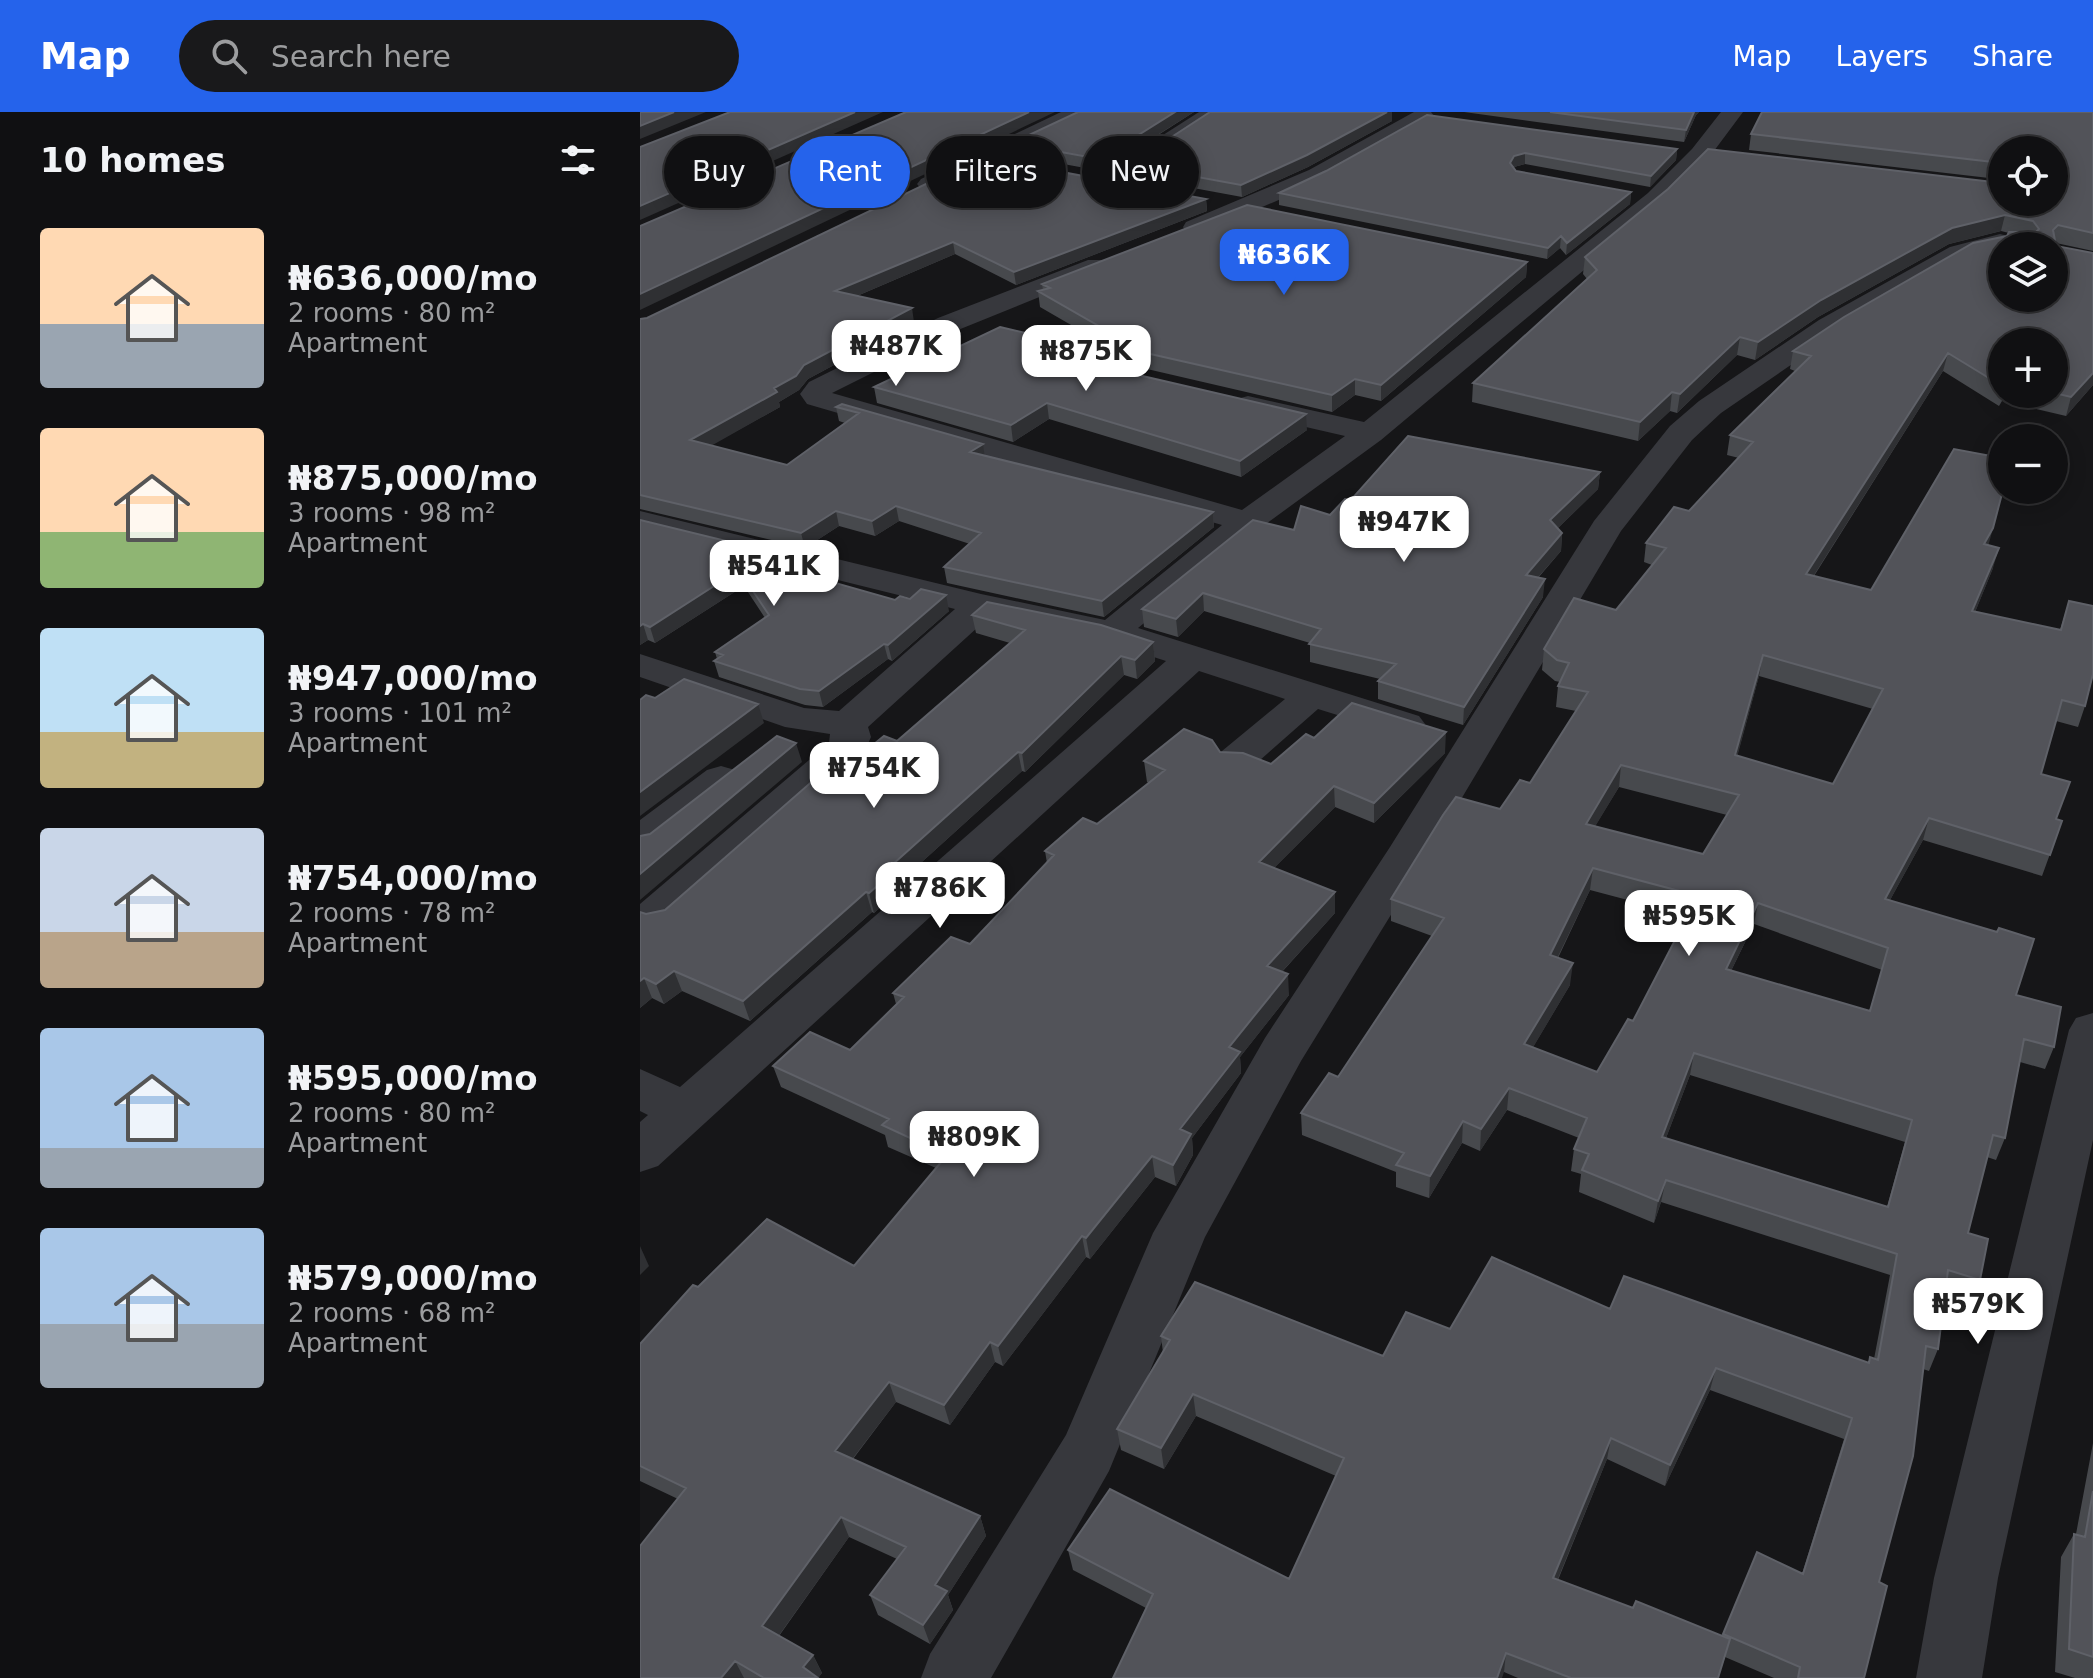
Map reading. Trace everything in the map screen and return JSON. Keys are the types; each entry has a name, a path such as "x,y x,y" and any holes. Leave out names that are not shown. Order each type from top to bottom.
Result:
{"street":[{"path":"1028,136 1078,112"},
{"path":"1174,136 1214,112"},
{"path":"1174,235 1245,208 1430,118 1394,112"},
{"path":"1112,632 1247,522 1370,433 1656,198 1700,154 1732,112"},
{"path":"1669,150 1730,158"},
{"path":"1627,193 1656,198"},
{"path":"1199,200 1276,214"},
{"path":"954,1678 1088,1452 1180,1233 1282,1051 1606,528 1681,433 1710,407 1829,326 1909,279 1959,252 1988,244"},
{"path":"1117,258 948,324 819,388 815,394 817,398 1247,522"},
{"path":"1534,268 1565,274"},
{"path":"1222,399 1370,433"},
{"path":"640,521 981,605 1112,632 1473,745"},
{"path":"644,670 799,719 847,724 981,605"},
{"path":"640,1152 1194,656"},
{"path":"1236,760 1312,695"},
{"path":"640,841 799,719"},
{"path":"654,916 848,748 851,737 847,724"},
{"path":"1949,1678 1966,1578 2093,1030"},
{"path":"640,1088 684,1111"}],"building":[{"path":"640,112 674,112 640,126"},
{"path":"730,112 855,112 800,136 790,136 790,140 774,147 774,136 668,136"},
{"path":"906,112 1029,112 978,136 926,136 926,160 910,168 910,136 850,136"},
{"path":"1078,112 1175,112 1137,136 1082,136 1082,156 1066,153 1066,136 1027,136"},
{"path":"1210,112 1387,112 1307,155 1241,185 1199,177 1199,136 1173,136"},
{"path":"1550,112 1694,112 1686,130"},
{"path":"1762,112 2093,112 2093,233 2058,225 2053,232 2036,232 2039,229 2033,221 2010,216 2068,216 2068,136 1988,136 1988,161 1751,134"},
{"path":"1427,115 1677,149 1651,176 1525,153 1514,156 1510,163 1516,171 1631,192 1567,243 1561,236 1548,248 1279,193 1326,171"},
{"path":"664,138 664,196 640,206 640,147"},
{"path":"1708,149 1988,181 1988,216 2001,216 1952,228 1821,300 1758,342 1740,337 1680,394 1672,392 1640,422 1473,383 1597,270 1585,257 1668,189"},
{"path":"790,162 790,208 824,208 640,294 640,226 682,208 774,208 774,169"},
{"path":"1066,173 1082,176 1082,208 1182,208 1014,272 953,242 835,291 912,308 804,365 796,376 774,388 777,392 690,440 787,465 859,413 836,407 842,404 983,444 970,452 1213,512 1102,601 944,567 981,533 896,506 872,521 836,511 801,533 640,495 640,319 876,208 910,208 910,192 926,184 926,208 1066,208"},
{"path":"1247,205 1527,262 1381,385 1355,379 1332,395 1146,353 1038,291 1050,288 1042,284"},
{"path":"1988,240 1988,312 2068,312 2068,248 2093,253 2093,373 2071,397 2068,396 2068,328 1988,328 1988,377 1948,353 1806,574 1871,590 1954,449 1988,455 1988,504 1999,504 1993,528 1984,544 1999,548 1972,611 2061,630 2069,601 2093,606 2093,674 2085,706 2062,700 2041,774 2070,782 2056,819 2062,821 2050,855 1929,818 1885,899 1997,932 1999,928 2034,939 2016,995 2061,1007 2054,1047 2024,1039 2005,1138 1993,1135 1968,1233 1988,1239 1980,1280 1948,1270 1938,1349 1926,1346 1913,1456 1879,1582 1887,1586 1864,1678 1798,1678 1800,1667 1723,1634 1757,1552 1803,1574 1852,1418 1716,1368 1670,1465 1611,1438 1553,1578 1633,1608 1636,1601 1730,1639 1718,1678 1571,1678 1506,1653 1497,1678 1113,1678 1153,1594 1068,1550 1110,1489 1289,1579 1344,1458 1193,1394 1161,1448 1117,1429 1170,1340 1161,1336 1195,1282 1383,1356 1406,1312 1450,1329 1492,1257 1610,1309 1624,1276 1869,1363 1870,1357 1878,1360 1897,1254 1666,1180 1658,1201 1582,1170 1589,1154 1574,1149 1587,1118 1509,1088 1481,1129 1463,1121 1430,1176 1396,1165 1404,1153 1301,1113 1329,1073 1338,1077 1444,918 1391,899 1443,815 1456,797 1500,809 1520,780 1530,783 1588,692 1558,686 1569,663 1557,660 1544,649 1574,598 1616,610 1666,548 1646,543 1674,507 1689,511 1753,442 1730,435 1811,356 1793,351 1844,317 1973,243","holes":["1763,655 1883,689 1833,784 1735,755","1621,765 1739,795 1703,854 1586,824","1593,868 1698,896 1633,1021 1628,1019 1597,1072 1524,1044 1573,963 1550,955","1758,903 1888,948 1870,1011 1726,969","1694,1053 1912,1120 1888,1207 1662,1137"]},
{"path":"1000,327 1119,355 1113,362 1121,371 1306,414 1240,461 1047,403 1011,425 874,387"},
{"path":"1408,436 1600,472 1550,520 1562,533 1526,575 1545,579 1464,707 1378,681 1396,664 1309,644 1321,629 1203,593 1176,619 1142,609 1253,520 1294,530 1301,506 1330,515 1345,499 1351,500"},
{"path":"640,520 771,552 762,558 810,573 807,575 895,600 900,596 910,599 921,589 946,595 888,645 884,644 819,691 800,689 714,661 723,655 715,652 769,615 739,570 650,627 640,626"},
{"path":"987,602 1101,625 1153,642 1135,660 1121,656 1022,753 1018,752 892,865 898,868 869,893 866,892 743,1001 674,971 656,984 644,978 640,981 640,912 646,914 665,910 839,758 851,763 884,736 897,741 1025,630 972,615"},
{"path":"684,679 758,704 640,792 640,700 646,695 655,698"},
{"path":"1352,703 1446,732 1374,803 1334,786 1259,862 1335,892 1267,966 1288,974 1229,1047 1240,1052 1180,1129 1191,1134 1173,1165 1152,1156 1086,1238 1082,1236 998,1346 990,1342 944,1405 889,1382 835,1451 980,1516 935,1585 947,1591 923,1625 870,1595 906,1547 841,1517 762,1626 813,1655 803,1667 818,1678 764,1678 735,1661 721,1678 640,1678 640,1546 686,1488 640,1466 640,1344 693,1285 698,1287 767,1219 854,1266 947,1155 882,1125 889,1119 773,1066 810,1032 850,1050 904,997 893,993 951,937 970,944 1054,855 1045,851 1083,818 1097,824 1165,770 1144,761 1184,729 1212,740 1220,752 1243,753 1271,764 1306,734 1314,738"},
{"path":"777,736 796,743 640,874 640,836 650,834"},
{"path":"2093,1491 2093,1657 2069,1649 2074,1534 2085,1537"}]}
